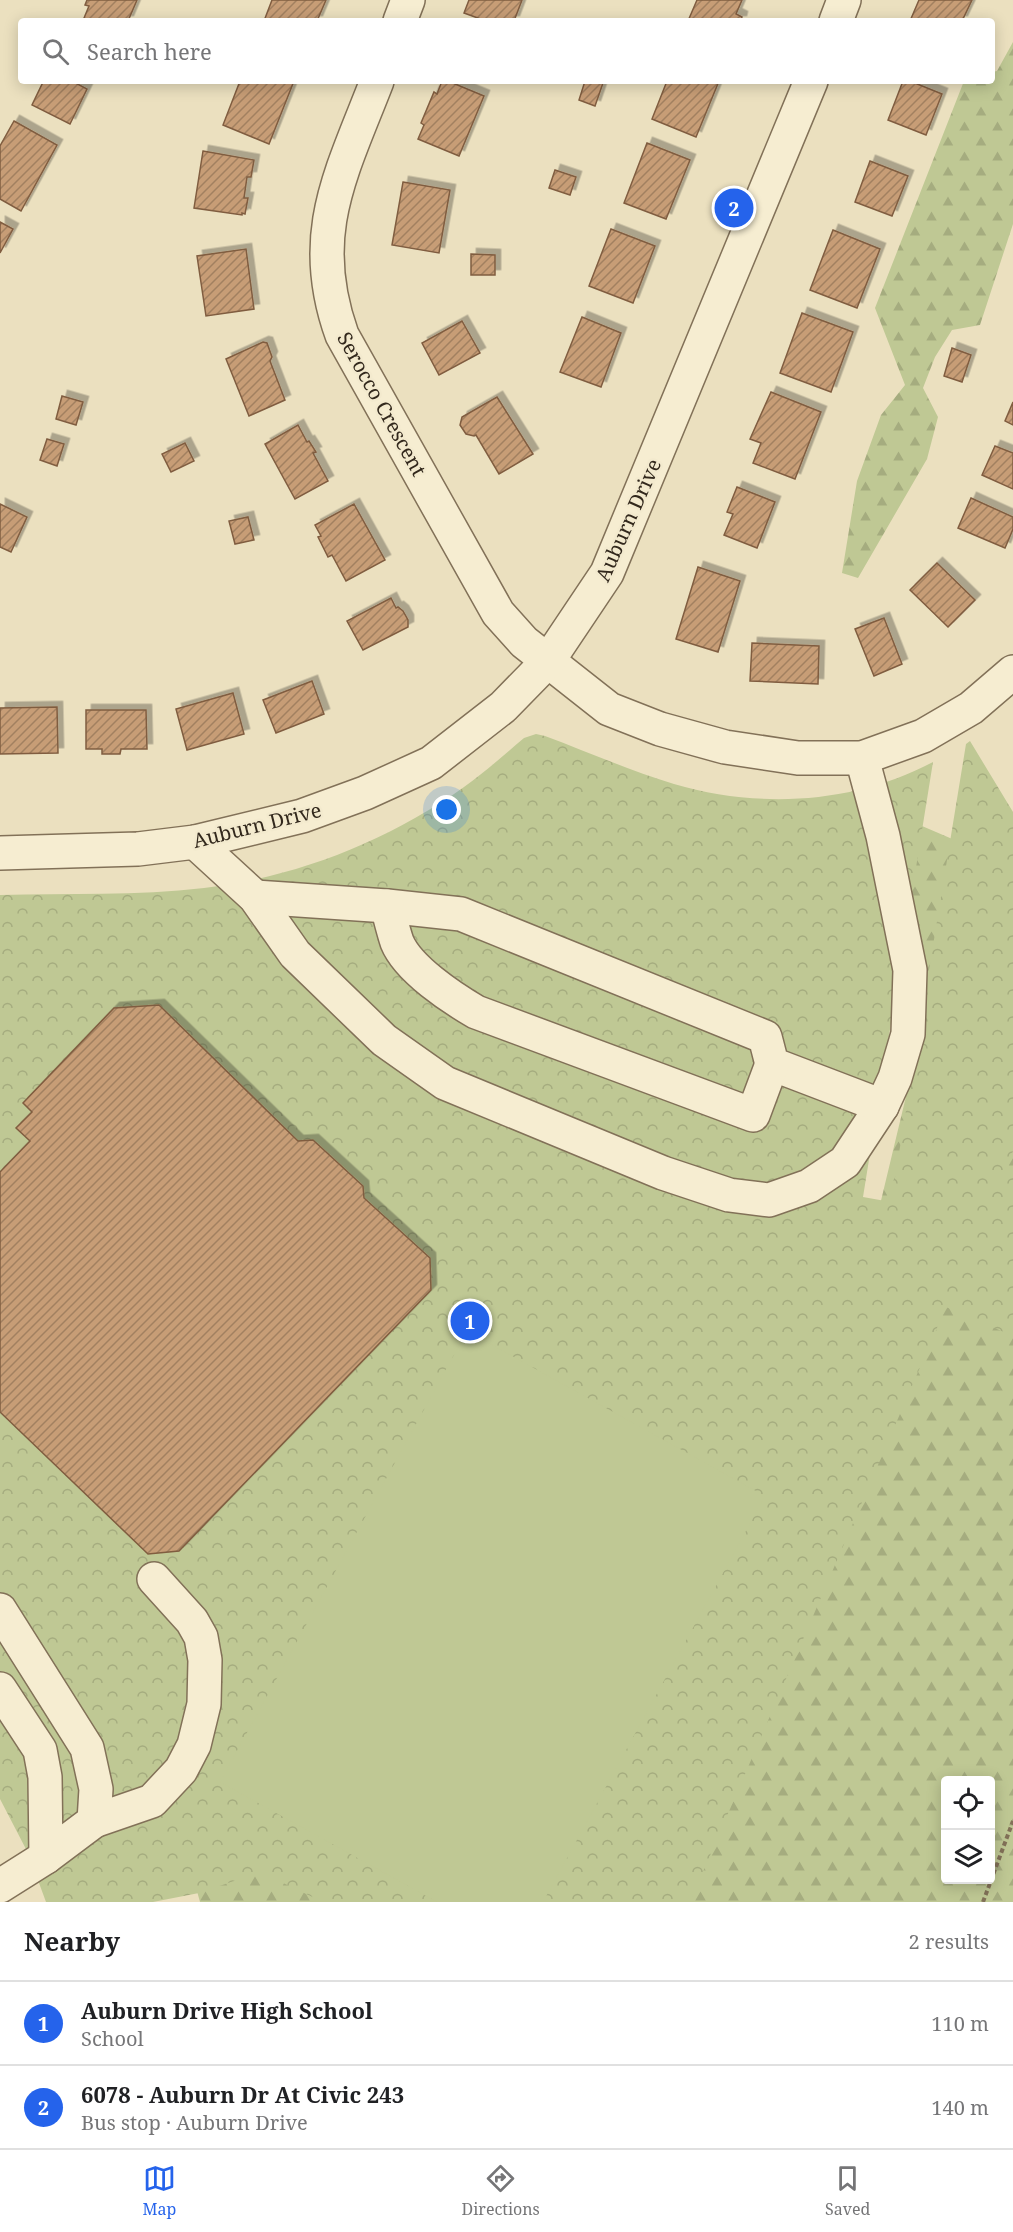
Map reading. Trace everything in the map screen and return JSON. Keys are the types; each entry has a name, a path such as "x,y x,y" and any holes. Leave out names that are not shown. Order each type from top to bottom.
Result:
{"street":[{"path":"401,18 408,0"},
{"path":"837,18 844,0"},
{"name":"Serocco Crescent","path":"376,84 332,202 326,258 334,314 342,335 498,613 524,642 609,709 660,729 725,747 798,758 862,758 923,736 971,708 1013,672"},
{"name":"Auburn Drive","path":"0,853 138,849 195,842 302,816 365,793 431,763 503,707 548,661 607,573 810,84"},
{"path":"195,842 255,897 295,954 384,1040 445,1083 663,1173 729,1195 769,1200 809,1185 845,1162 882,1106 895,1078 908,1034 910,970 883,836 862,758"},
{"path":"255,897 387,906 461,914 765,1037 772,1064 753,1114 476,1012 455,1000 414,965 398,943 387,906"},
{"path":"772,1064 882,1106"},
{"path":"8,1902 0,1887 46,1857 94,1821 152,1801 181,1770 194,1745 204,1704 206,1660 201,1637 192,1621 154,1579"},
{"path":"0,1610 87,1748 96,1789 94,1821"},
{"path":"0,1689 40,1750 45,1777 46,1857"}],"path":[{"path":"982,1902 1013,1821"}],"green space":[{"path":"1013,42 1013,224 980,325 952,330 935,357 923,388 938,417 927,459 858,578 842,573 857,481 881,415 905,385 875,308 963,84 995,84 995,71"},
{"path":"536,734 674,784 739,797 806,798 839,794 871,787 933,762 863,1197 891,1202 966,744 970,741 1013,812 1013,1151 1003,1174 1013,1178 1013,1336 946,1307 690,1902 323,1902 260,1872 199,1893 153,1902 46,1902 28,1853 0,1799 0,895 179,891 239,883 307,865 340,854 404,824 464,787 524,738"},
{"path":"859,799 1013,865 1013,1902 519,1902 873,1234 914,1063"},
{"path":"467,1331 765,1496 543,1902 437,1902 220,1782"},
{"path":"174,1808 358,1902 200,1902"}],"building":[{"path":"87,0 137,0 129,18 84,18 89,6 85,5"},
{"path":"272,0 326,0 318,18 265,18"},
{"path":"469,0 522,0 515,18 478,18 464,13"},
{"path":"697,0 742,0 736,14 742,18 689,18"},
{"path":"919,0 972,0 963,18 911,18"},
{"path":"42,84 78,84 87,89 70,124 32,105"},
{"path":"239,84 293,84 269,144 223,125"},
{"path":"441,84 455,84 484,96 459,156 418,139 424,125 421,123 434,92 437,94"},
{"path":"584,84 603,84 595,106 579,100"},
{"path":"666,84 718,84 696,137 652,119"},
{"path":"902,84 917,84 942,94 926,135 888,120"},
{"path":"14,121 57,145 21,211 0,199 0,146"},
{"path":"647,143 690,160 666,219 624,203"},
{"path":"203,151 254,160 251,177 247,177 244,198 248,198 245,214 194,208"},
{"path":"870,161 908,176 892,216 855,202"},
{"path":"555,170 576,177 570,195 549,188"},
{"path":"403,182 450,190 439,253 392,245"},
{"path":"0,222 13,229 0,253"},
{"path":"611,229 655,246 633,303 589,286"},
{"path":"833,230 880,249 857,308 810,290"},
{"path":"246,249 254,309 206,316 197,256"},
{"path":"471,254 495,255 495,275 471,275"},
{"path":"802,313 853,332 831,392 780,373"},
{"path":"582,317 621,333 601,387 560,372"},
{"path":"462,321 480,353 439,375 422,343"},
{"path":"263,342 267,343 272,357 270,361 285,400 249,416 226,359"},
{"path":"952,348 971,355 962,382 944,376"},
{"path":"771,392 821,412 795,479 753,463 761,443 750,439"},
{"path":"62,396 83,402 76,425 56,419"},
{"path":"497,397 533,454 499,474 476,435 466,434 460,425 462,417"},
{"path":"1013,402 1013,425 1005,421"},
{"path":"298,425 307,442 309,441 316,452 313,453 328,481 295,499 265,444"},
{"path":"47,439 64,444 57,466 40,460"},
{"path":"185,443 194,461 171,472 162,454"},
{"path":"995,446 1013,453 1013,489 982,475"},
{"path":"737,487 775,502 757,548 724,535 733,514 727,512"},
{"path":"971,498 1013,517 1013,529 1005,548 958,528"},
{"path":"0,504 27,517 11,552 0,547"},
{"path":"354,504 385,560 346,581 332,555 328,557 315,525"},
{"path":"248,517 254,540 235,544 229,521"},
{"path":"937,563 975,600 948,627 910,590"},
{"path":"698,567 740,581 718,652 676,639"},
{"path":"391,598 396,608 403,611 408,620 408,627 363,650 347,621"},
{"path":"884,618 902,664 874,676 855,629"},
{"path":"752,643 819,646 818,684 750,681"},
{"path":"312,681 324,714 276,733 263,700"},
{"path":"233,693 244,734 187,750 176,709"},
{"path":"57,707 58,753 0,754 0,708"},
{"path":"86,710 146,710 147,749 121,749 120,754 102,754 102,749 86,749"},
{"path":"159,1005 298,1141 313,1140 363,1186 364,1198 430,1258 431,1290 179,1551 148,1554 0,1412 0,1172 30,1141 16,1128 32,1112 23,1103 114,1008"}],"place":[{"name":"6078 - Auburn Dr At Civic 243","path":"734,208"},
{"name":"Auburn Drive High School","path":"470,1321"}]}
